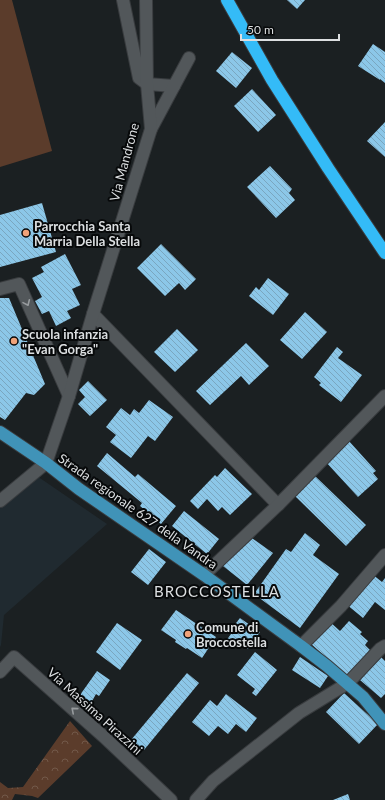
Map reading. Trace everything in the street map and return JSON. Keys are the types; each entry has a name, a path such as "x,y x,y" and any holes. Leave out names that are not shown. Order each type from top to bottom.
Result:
{"highway":[{"path":"228,0 272,80 385,254"}],"main road":[{"name":"Strada regionale 627 della Vandra","path":"0,432 46,463 79,489 301,646 363,697 385,724"}],"street":[{"path":"123,0 139,78 147,84 174,86"},
{"name":"Via Mandrone","path":"46,463 69,396 151,129 147,84 146,0"},
{"path":"151,129 189,58"},
{"path":"0,288 19,284 69,396"},
{"path":"93,314 278,505"},
{"path":"204,576 278,505 385,396"},
{"path":"0,501 46,463"},
{"path":"301,646 341,606 385,555"},
{"path":"196,800 214,781 299,713 348,684 380,649 385,646"},
{"name":"Via Massima Pirazzini","path":"0,672 14,657 103,736 171,800"}],"shaded area":[{"path":"34,474 107,524 4,615 0,647 0,505"}],"green space":[{"path":"0,0 12,0 52,151 0,167"},
{"path":"70,721 92,746 38,798 15,794 12,800 0,800 0,782 8,788 23,787"}],"building":[{"path":"287,0 305,0 297,9"},
{"path":"373,44 385,52 385,83 358,66"},
{"path":"232,52 252,68 236,88 216,71"},
{"path":"252,89 276,115 258,132 234,106"},
{"path":"385,122 385,157 367,141"},
{"path":"270,166 292,189 289,193 295,200 276,218 247,187"},
{"name":"Parrocchia Santa Marria Della Stella","path":"42,203 56,252 0,267 0,215"},
{"path":"161,244 196,279 185,290 179,283 165,296 137,268"},
{"path":"65,254 81,285 72,289 80,305 67,311 71,318 56,326 49,311 42,314 35,301 42,297 32,278 44,272 41,267"},
{"path":"268,278 289,294 273,315 249,296 256,287 259,290"},
{"name":"Scuola infanzia \"Evan Gorga\"","path":"0,298 9,298 45,384 34,395 26,393 5,420 0,417"},
{"path":"305,312 327,332 302,359 280,340"},
{"path":"177,329 198,350 175,372 154,352"},
{"path":"246,343 269,366 249,385 241,376 210,405 196,391"},
{"path":"337,347 343,352 338,358 362,375 341,402 319,385 321,383 314,377"},
{"path":"88,381 107,400 90,416 78,404 85,397 79,390"},
{"path":"149,400 173,417 155,441 148,436 131,458 110,442 116,435 106,427 121,408 130,415 134,409 139,413"},
{"path":"348,440 376,471 373,473 378,479 358,497 325,461"},
{"path":"107,453 135,477 138,474 176,506 161,524 140,506 142,503 97,466"},
{"path":"225,468 252,494 230,515 222,507 218,511 207,499 198,509 190,501 215,475 217,477"},
{"path":"315,476 366,525 346,546 295,496"},
{"path":"184,511 219,539 207,554 172,526"},
{"path":"305,533 320,545 313,555 339,574 300,628 254,594 286,549 291,552"},
{"path":"249,536 273,553 247,585 223,566"},
{"path":"149,549 166,562 148,585 131,572"},
{"path":"372,574 382,582 385,578 385,610 375,602 363,618 346,604"},
{"name":"Comune di Broccostella","path":"176,610 216,637 202,658 175,642 176,640 161,630"},
{"path":"240,618 260,632 248,649 238,642 234,647 226,641 231,634 229,632"},
{"path":"329,621 340,631 349,621 362,632 360,634 368,641 365,645 370,650 347,676 310,643"},
{"path":"117,623 142,640 120,670 96,652"},
{"path":"255,652 277,670 256,696 252,693 255,689 237,675"},
{"path":"300,657 328,676 320,688 292,670"},
{"path":"381,657 385,661 385,694 381,698 360,680"},
{"path":"97,671 110,680 99,696 96,694 91,703 80,695"},
{"path":"187,673 199,683 144,750 131,740"},
{"path":"344,693 378,724 359,744 326,712"},
{"path":"226,694 257,718 246,732 236,724 228,734 218,726 209,736 192,722 210,700 217,706"},
{"path":"348,794 350,800 333,800"}],"place":[{"name":"Parrocchia Santa Marria Della Stella","path":"26,233"},
{"name":"Scuola infanzia \"Evan Gorga\"","path":"14,341"},
{"name":"Comune di Broccostella","path":"188,634"}],"district":[{"name":"BROCCOSTELLA","path":"217,592"}]}
